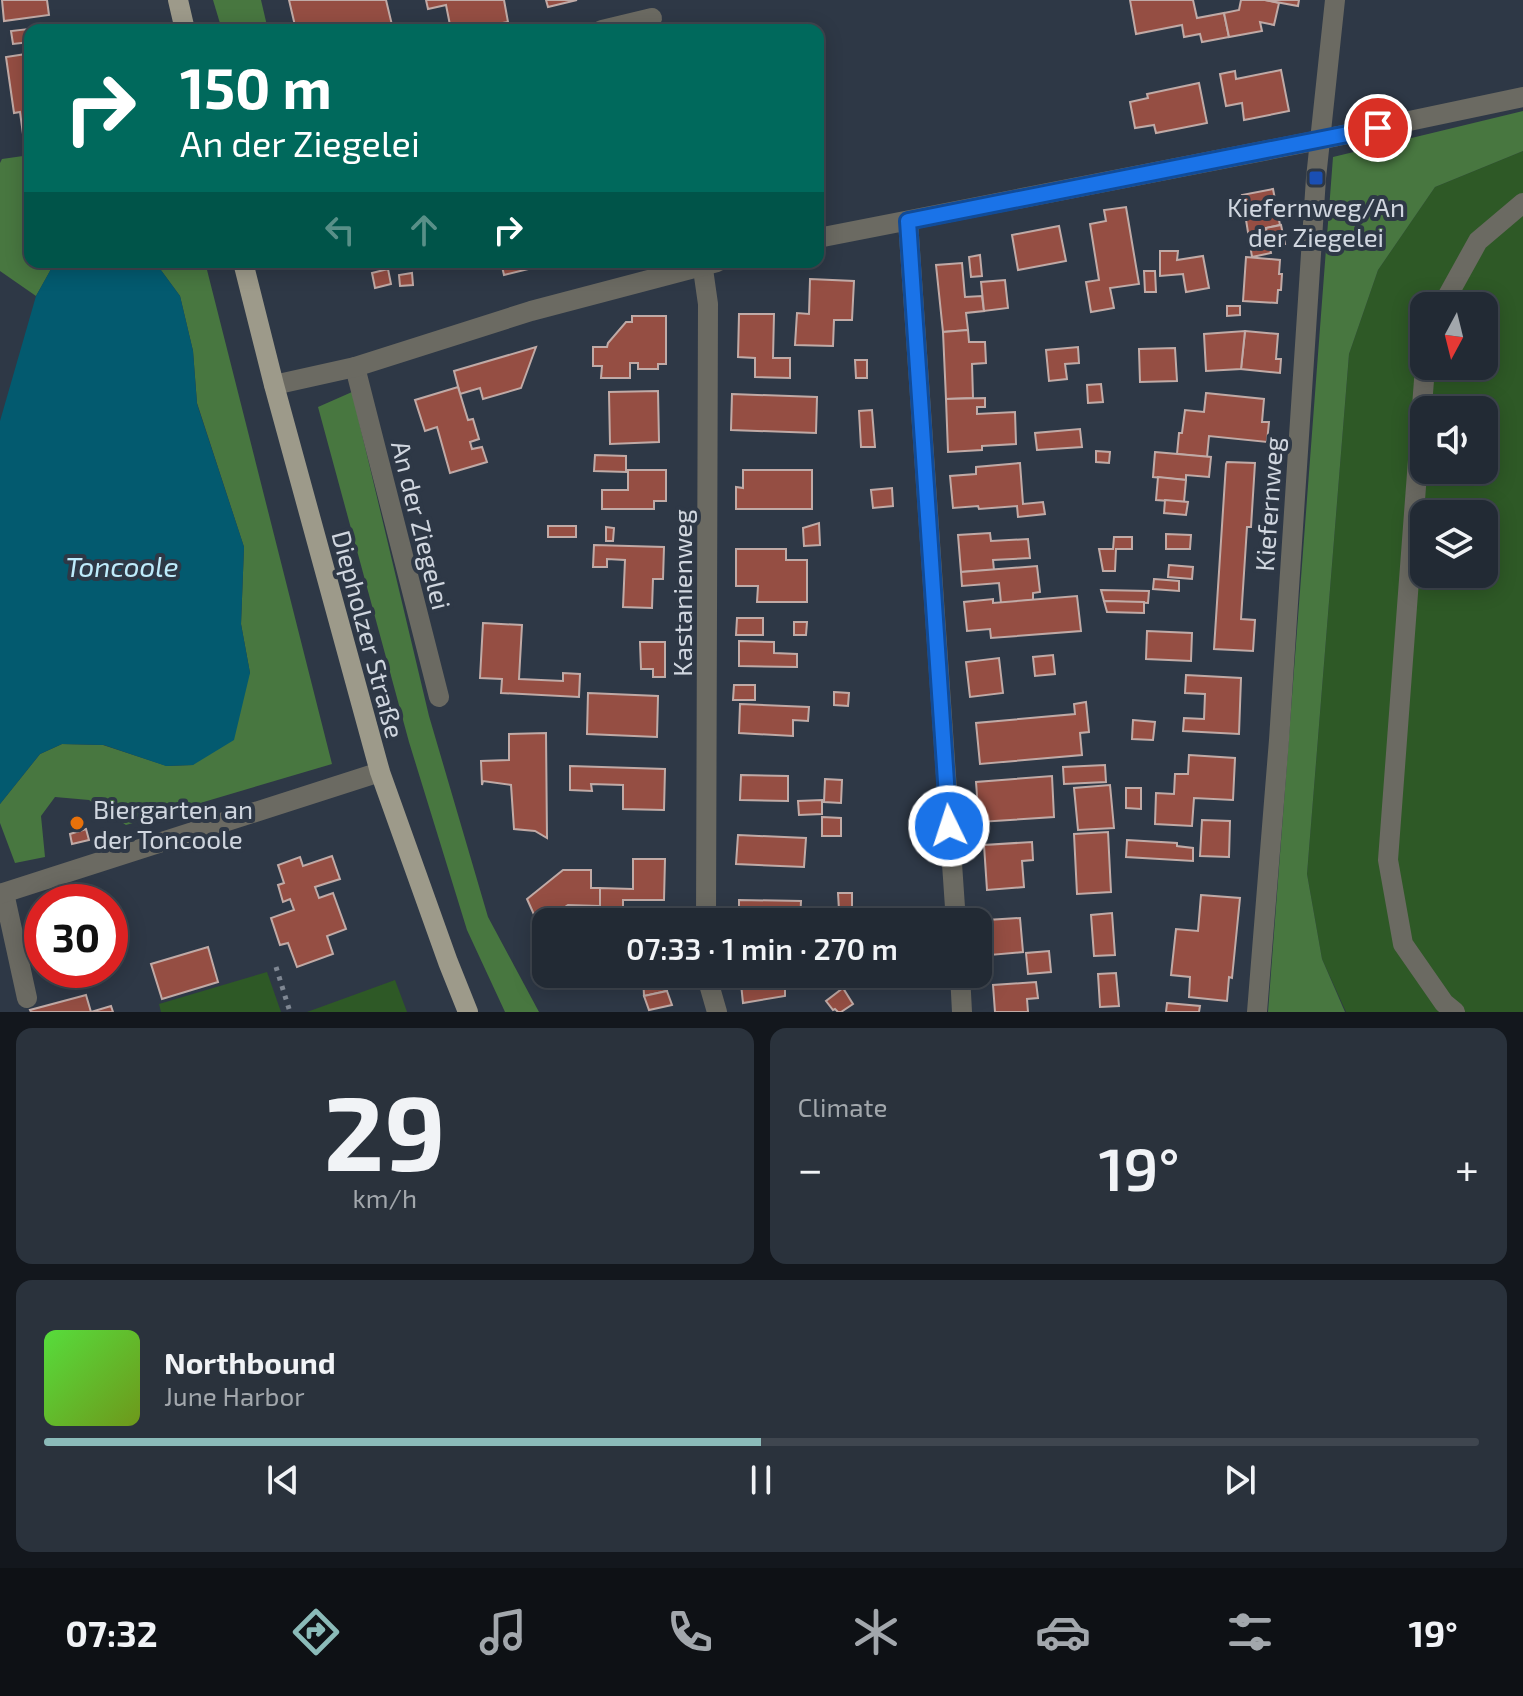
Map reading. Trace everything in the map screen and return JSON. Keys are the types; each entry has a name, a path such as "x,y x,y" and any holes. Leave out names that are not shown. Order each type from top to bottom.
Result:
{"main road":[{"path":"178,0 184,24"},
{"name":"Diepholzer Straße","path":"245,268 380,772 468,1012"}],"street":[{"name":"Kiefernweg","path":"1257,1012 1280,724 1319,140 1335,0"},
{"path":"623,24 651,16"},
{"path":"824,237 1523,97"},
{"path":"1450,292 1478,241 1523,203"},
{"path":"908,221 955,908"},
{"path":"274,385 355,367 531,311 689,268"},
{"name":"Kastanienweg","path":"706,908 707,268"},
{"name":"An der Ziegelei","path":"355,367 439,697"},
{"path":"1424,380 1388,860 1403,944 1444,1003 1455,1012"},
{"path":"27,998 2,893 380,772"},
{"path":"710,988 717,1012"},
{"path":"961,988 962,1012"}],"path":[{"path":"276,967 290,1012"}],"green space":[{"path":"213,0 261,0 267,24 220,24"},
{"path":"1523,111 1523,151 1435,187 1378,270 1349,354 1307,874 1322,959 1345,1012 1268,1012 1333,157"},
{"path":"1523,151 1523,1012 1346,1012 1322,959 1307,874 1349,354 1378,270 1435,187"},
{"path":"24,156 24,268 52,268 36,296 0,271 2,159"},
{"path":"159,268 207,268 332,764 126,825 89,800 55,797 41,816 45,857 15,863 0,823 0,804 40,754 62,744 103,745 167,766 193,765 250,673 241,624 244,547 197,403 193,351 180,296"},
{"path":"352,392 429,716 488,917 539,1012 505,1012 467,930 409,742 318,407"},
{"path":"267,972 281,1012 161,1012 159,1004"},
{"path":"395,980 407,1012 307,1012"}],"water":[{"name":"Toncoole","path":"52,268 159,268 180,296 193,351 197,404 244,547 241,624 250,673 234,740 193,765 166,766 104,745 62,744 40,754 0,804 0,421 36,296"}],"building":[{"path":"2,0 47,0 49,15 4,21"},
{"path":"289,0 386,0 392,24 295,24"},
{"path":"426,0 504,0 508,22 450,24 446,5 428,9"},
{"path":"546,0 577,0 548,7"},
{"path":"1130,0 1193,0 1197,18 1224,13 1229,37 1202,42 1200,34 1184,37 1182,25 1136,34"},
{"path":"1241,0 1279,3 1274,25 1260,22 1262,31 1229,37 1224,13 1239,10"},
{"path":"1265,0 1299,0 1298,6"},
{"path":"24,30 24,43 13,44 11,31"},
{"path":"24,54 24,134 20,112 14,113 6,57"},
{"path":"1281,70 1289,111 1244,120 1242,103 1226,106 1220,74 1235,71 1236,79"},
{"path":"1199,83 1207,123 1156,133 1154,125 1135,128 1130,102 1148,98 1147,94"},
{"path":"1273,189 1280,225 1266,228 1271,253 1252,257 1242,195"},
{"path":"1126,207 1139,284 1110,288 1114,308 1091,312 1086,282 1099,280 1090,224 1106,221 1104,210"},
{"path":"1281,225 1285,244 1270,247 1266,228"},
{"path":"1059,226 1066,261 1018,270 1012,235"},
{"path":"1160,251 1178,251 1177,260 1203,256 1209,288 1186,292 1183,274 1160,276"},
{"path":"980,255 982,276 971,277 969,257"},
{"path":"1246,257 1280,260 1281,290 1278,290 1277,303 1243,301"},
{"path":"962,263 965,297 982,296 984,311 966,313 968,330 943,332 936,265"},
{"path":"502,268 533,268 504,275"},
{"path":"388,269 391,284 375,288 372,273"},
{"path":"1144,271 1155,271 1156,292 1145,292"},
{"path":"412,273 413,285 400,286 399,275"},
{"path":"810,279 854,281 852,320 834,320 833,346 795,345 797,313 809,314"},
{"path":"1005,280 1008,308 984,311 981,282"},
{"path":"1227,306 1240,306 1240,315 1227,316"},
{"path":"739,314 774,314 773,358 790,358 790,378 755,377 755,358 738,357"},
{"path":"632,316 666,316 666,364 658,364 658,369 638,369 638,363 630,363 630,378 601,378 602,366 593,366 593,347 607,347 626,322 632,322"},
{"path":"968,330 969,342 985,342 986,363 972,364 973,398 946,399 943,332"},
{"path":"1245,331 1278,334 1276,359 1281,359 1280,373 1241,369"},
{"path":"1245,331 1241,369 1206,371 1204,334"},
{"path":"536,347 521,388 483,399 480,388 460,394 454,371"},
{"path":"1078,347 1079,363 1065,364 1067,379 1049,381 1046,350"},
{"path":"1175,348 1177,381 1140,382 1139,349"},
{"path":"855,360 867,360 867,378 856,378"},
{"path":"1101,384 1103,402 1088,403 1087,385"},
{"path":"458,387 468,420 473,419 479,439 470,442 472,449 482,447 487,462 450,473 437,427 425,431 415,400"},
{"path":"658,391 659,442 610,444 609,392"},
{"path":"1206,393 1264,399 1262,422 1269,422 1267,442 1209,436 1207,457 1177,454 1185,410 1204,412"},
{"path":"732,394 817,397 816,433 731,430"},
{"path":"985,398 985,407 977,407 977,414 1015,412 1016,444 948,452 946,399"},
{"path":"872,410 875,447 861,447 859,411"},
{"path":"1080,429 1082,447 1037,450 1035,433"},
{"path":"1096,451 1110,452 1109,463 1096,462"},
{"path":"1155,452 1211,457 1209,477 1186,475 1186,480 1153,477"},
{"path":"595,455 626,456 626,472 594,471"},
{"path":"1227,462 1255,463 1241,619 1255,620 1253,651 1214,649"},
{"path":"1020,463 1023,504 1043,502 1045,514 1018,517 1017,506 953,508 950,476 976,474 976,467"},
{"path":"628,470 666,470 666,501 654,501 654,509 602,509 602,490 628,490"},
{"path":"743,470 812,470 812,509 736,509 736,487 743,488"},
{"path":"1158,477 1186,480 1184,502 1156,500"},
{"path":"892,488 893,506 873,508 871,490"},
{"path":"1165,500 1188,502 1186,515 1164,513"},
{"path":"819,523 820,545 804,546 803,528"},
{"path":"548,526 576,526 576,537 548,537"},
{"path":"606,527 614,528 613,541 606,541"},
{"path":"990,533 991,541 1028,539 1030,558 993,560 994,570 961,572 958,535"},
{"path":"1166,534 1191,535 1190,549 1166,549"},
{"path":"1114,537 1132,537 1132,549 1116,549 1115,571 1103,571 1099,549 1113,549"},
{"path":"594,545 664,547 663,579 653,579 652,608 623,607 625,560 607,559 607,567 593,567"},
{"path":"736,549 786,549 786,560 807,560 807,602 757,602 758,586 736,586"},
{"path":"1169,565 1193,567 1192,579 1168,577"},
{"path":"1037,566 1040,592 1033,593 1033,600 1001,603 999,583 962,586 961,572"},
{"path":"1154,579 1179,581 1179,591 1153,589"},
{"path":"1101,590 1149,591 1148,603 1104,601"},
{"path":"1077,596 1081,631 991,638 990,629 967,631 964,602 993,599 993,603"},
{"path":"1104,601 1144,602 1144,613 1107,612"},
{"path":"737,618 763,618 763,635 736,635"},
{"path":"794,622 807,622 806,635 794,635"},
{"path":"483,623 522,625 519,679 563,681 563,673 580,674 579,697 501,693 502,679 480,678"},
{"path":"1147,631 1192,633 1191,661 1146,659"},
{"path":"739,641 774,642 774,653 797,654 797,667 739,666"},
{"path":"640,642 665,642 665,677 653,677 653,669 641,669"},
{"path":"1053,655 1055,674 1035,676 1033,657"},
{"path":"999,658 1003,693 970,697 966,662"},
{"path":"1186,675 1241,678 1239,734 1183,731 1184,718 1204,719 1205,694 1185,693"},
{"path":"734,685 755,685 755,700 733,700"},
{"path":"834,692 849,693 848,706 834,705"},
{"path":"588,693 658,696 657,737 587,734"},
{"path":"1086,702 1089,732 1080,733 1082,755 980,764 976,723 1075,714 1074,704"},
{"path":"740,704 809,707 808,721 793,720 793,736 739,733"},
{"path":"1133,720 1155,722 1153,740 1132,739"},
{"path":"546,733 547,838 535,831 514,829 511,785 483,781 482,785 481,761 509,760 509,734"},
{"path":"1189,755 1235,758 1233,800 1194,798 1192,826 1155,824 1156,793 1174,794 1175,774 1188,774"},
{"path":"1105,765 1106,782 1064,784 1063,767"},
{"path":"570,766 665,769 664,810 623,809 623,785 591,784 592,791 570,790"},
{"path":"741,775 788,776 788,801 740,800"},
{"path":"1052,776 1054,817 979,822 976,782"},
{"path":"825,779 842,780 841,803 824,802"},
{"path":"1110,785 1114,828 1078,830 1074,788"},
{"path":"1126,788 1141,788 1141,809 1126,808"},
{"path":"822,800 822,814 799,815 798,801"},
{"path":"822,817 841,818 841,836 822,836"},
{"path":"1202,820 1230,821 1229,857 1200,856"},
{"path":"86,829 89,840 72,844 70,834"},
{"path":"1108,832 1111,892 1077,894 1074,834"},
{"path":"738,835 806,838 804,867 736,864"},
{"path":"1127,840 1177,843 1177,846 1193,848 1193,861 1126,857"},
{"path":"1032,842 1033,860 1022,861 1024,887 987,890 984,845"},
{"path":"332,856 340,879 315,887 319,898 333,893 346,929 327,936 333,954 297,967 288,943 280,945 271,918 294,910 290,899 283,902 278,885 284,883 278,865 300,857 303,866"},
{"path":"633,859 665,859 664,900 623,900 623,908 600,908 600,888 633,889"},
{"path":"563,870 591,870 591,888 600,888 600,906 568,905 532,910 527,899"},
{"path":"838,893 852,893 852,908 839,908"},
{"path":"1201,895 1240,898 1227,1001 1189,997 1190,977 1171,975 1176,929 1198,931"},
{"path":"739,900 801,901 801,908 739,908"},
{"path":"1112,913 1115,955 1094,956 1091,915"},
{"path":"1020,918 1023,952 992,955 992,920"},
{"path":"208,947 218,982 162,999 151,964"},
{"path":"1049,951 1051,972 1028,974 1026,953"},
{"path":"1116,973 1119,1006 1100,1007 1098,974"},
{"path":"1036,982 1038,998 1027,999 1028,1012 995,1012 993,985"},
{"path":"644,988 667,988 667,991 644,996"},
{"path":"741,988 785,988 785,996 743,1003"},
{"path":"843,988 853,1004 838,1012 826,1001"},
{"path":"667,991 672,1005 649,1010 644,996"},
{"path":"86,995 91,1012 30,1010"},
{"path":"1167,1003 1200,1006 1199,1012 1166,1012"},
{"path":"111,1006 113,1012 91,1012"}],"place":[{"name":"Kiefernweg/An der Ziegelei","path":"1316,178"},
{"name":"Biergarten an der Toncoole","path":"77,823"}],"route":[{"path":"949,826 908,221 1378,128"}]}
